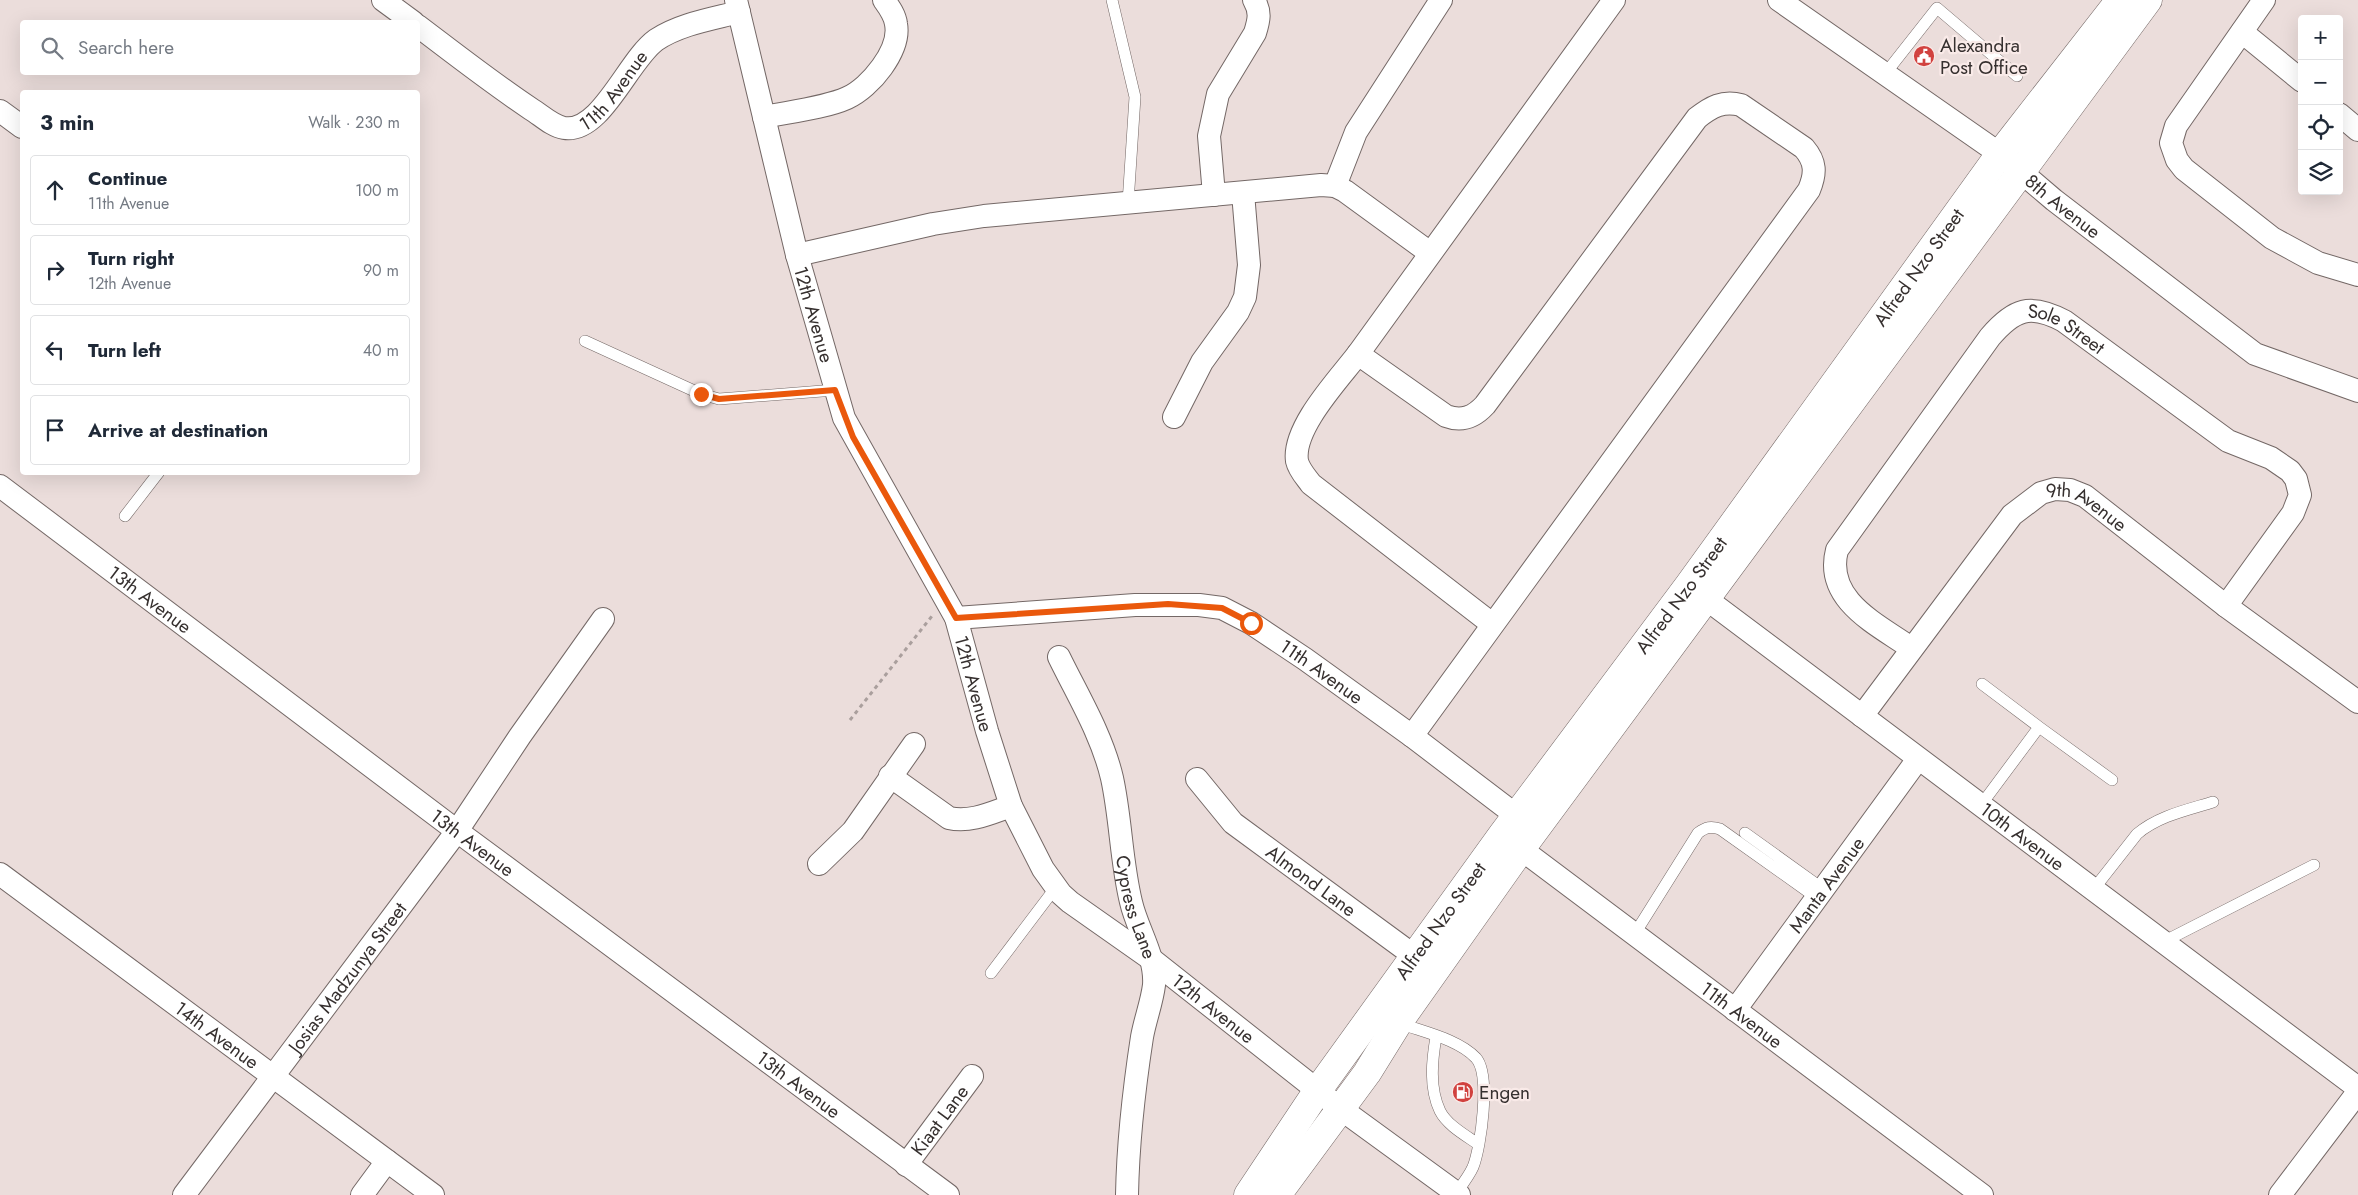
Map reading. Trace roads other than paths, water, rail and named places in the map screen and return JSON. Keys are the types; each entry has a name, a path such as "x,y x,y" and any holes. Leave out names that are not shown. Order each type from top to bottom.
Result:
{"street":[{"path":"383,0 410,20"},
{"path":"764,117 846,98 863,88 881,68 896,39 896,22 884,0"},
{"path":"1214,195 1210,128 1218,94 1255,33 1259,22 1260,13 1254,0"},
{"path":"1335,186 1356,132 1441,0"},
{"path":"1492,624 1311,484 1302,473 1297,461 1298,447 1302,431 1327,394 1358,354 1614,0"},
{"name":"8th Avenue","path":"1779,0 2000,154 2054,200 2255,354 2358,390"},
{"name":"Alfred Nzo Street","path":"1248,1195 1318,1090 1388,1015 1424,963 1697,592 2022,172 2114,28 2120,0"},
{"name":"Alfred Nzo Street","path":"1697,592 2000,154 2114,28 2148,0"},
{"path":"2264,0 2176,126 2172,135 2173,152 2184,169 2272,238 2318,263 2358,275"},
{"name":"12th Avenue","path":"738,6 798,255 835,390 853,437 946,597 956,618 987,730 1011,806 1035,855 1056,887 1070,902 1151,959 1341,1109 1458,1194"},
{"name":"11th Avenue","path":"420,27 509,94 554,124 564,128 585,124 601,110 633,64 657,39 738,6"},
{"path":"2242,32 2298,79"},
{"path":"1358,354 1446,416 1455,419 1472,416 1486,405 1697,118 1707,110 1718,104 1730,102 1741,104 1804,148 1812,158 1814,178 1809,190 1412,736"},
{"path":"0,111 20,126"},
{"path":"2343,117 2358,130"},
{"path":"798,255 934,224 984,216 1321,185 1335,186 1345,191 1430,253"},
{"path":"1174,417 1202,362 1238,312 1245,297 1249,265 1243,193"},
{"name":"Sole Street","path":"1911,648 1848,601 1836,578 1834,564 1837,550 1990,338 2003,323 2024,310 2049,313 2064,321 2228,441 2276,461 2290,471 2296,479 2300,495 2293,513 2226,606"},
{"name":"13th Avenue","path":"0,486 457,831 948,1195"},
{"name":"9th Avenue","path":"1862,716 1911,648 2012,516 2041,493 2055,489 2070,490 2100,507 2226,606 2358,702"},
{"name":"10th Avenue","path":"1697,592 2358,1088"},
{"name":"11th Avenue","path":"956,618 1134,605 1199,605 1222,608 1251,623 1412,736 1634,935 1982,1195"},
{"name":"Josias Madzunya Street","path":"184,1195 457,831 520,736 603,619"},
{"name":"Cypress Lane","path":"1059,657 1106,756 1119,820 1130,900 1139,930 1151,959 1154,985 1138,1062 1128,1163 1127,1195"},
{"path":"819,864 850,835 914,744"},
{"name":"Manta Avenue","path":"1735,1010 1918,759"},
{"path":"890,776 949,818 956,820 976,818 1011,806"},
{"name":"Almond Lane","path":"1197,779 1233,823 1424,963"},
{"name":"14th Avenue","path":"0,874 433,1195"},
{"name":"Alfred Nzo Street","path":"1277,1195 1367,1073 1388,1015"},
{"name":"Kiaat Lane","path":"906,1164 972,1076"},
{"path":"2280,1195 2358,1092"},
{"path":"362,1195 387,1160"}],"lane":[{"path":"1112,0 1134,97 1128,204"},
{"path":"1885,74 1932,4 2017,76"},
{"path":"585,341 701,394 719,399 835,390"},
{"path":"125,516 157,475"},
{"path":"1982,684 2112,780"},
{"path":"1981,805 2039,727"},
{"path":"2093,890 2136,834 2145,827 2162,818 2213,802"},
{"path":"1634,935 1698,833 1705,828 1720,829 1820,894"},
{"path":"1745,833 1820,894"},
{"path":"2163,942 2314,865"},
{"path":"991,973 1056,887"},
{"path":"1388,1015 1466,1050 1480,1063 1484,1112 1473,1168 1458,1194"},
{"path":"1436,1037 1432,1061 1436,1097 1440,1111 1459,1130 1478,1144"}],"place":[{"name":"Alexandra Post Office","path":"1924,56"},
{"name":"Engen","path":"1463,1092"}]}
